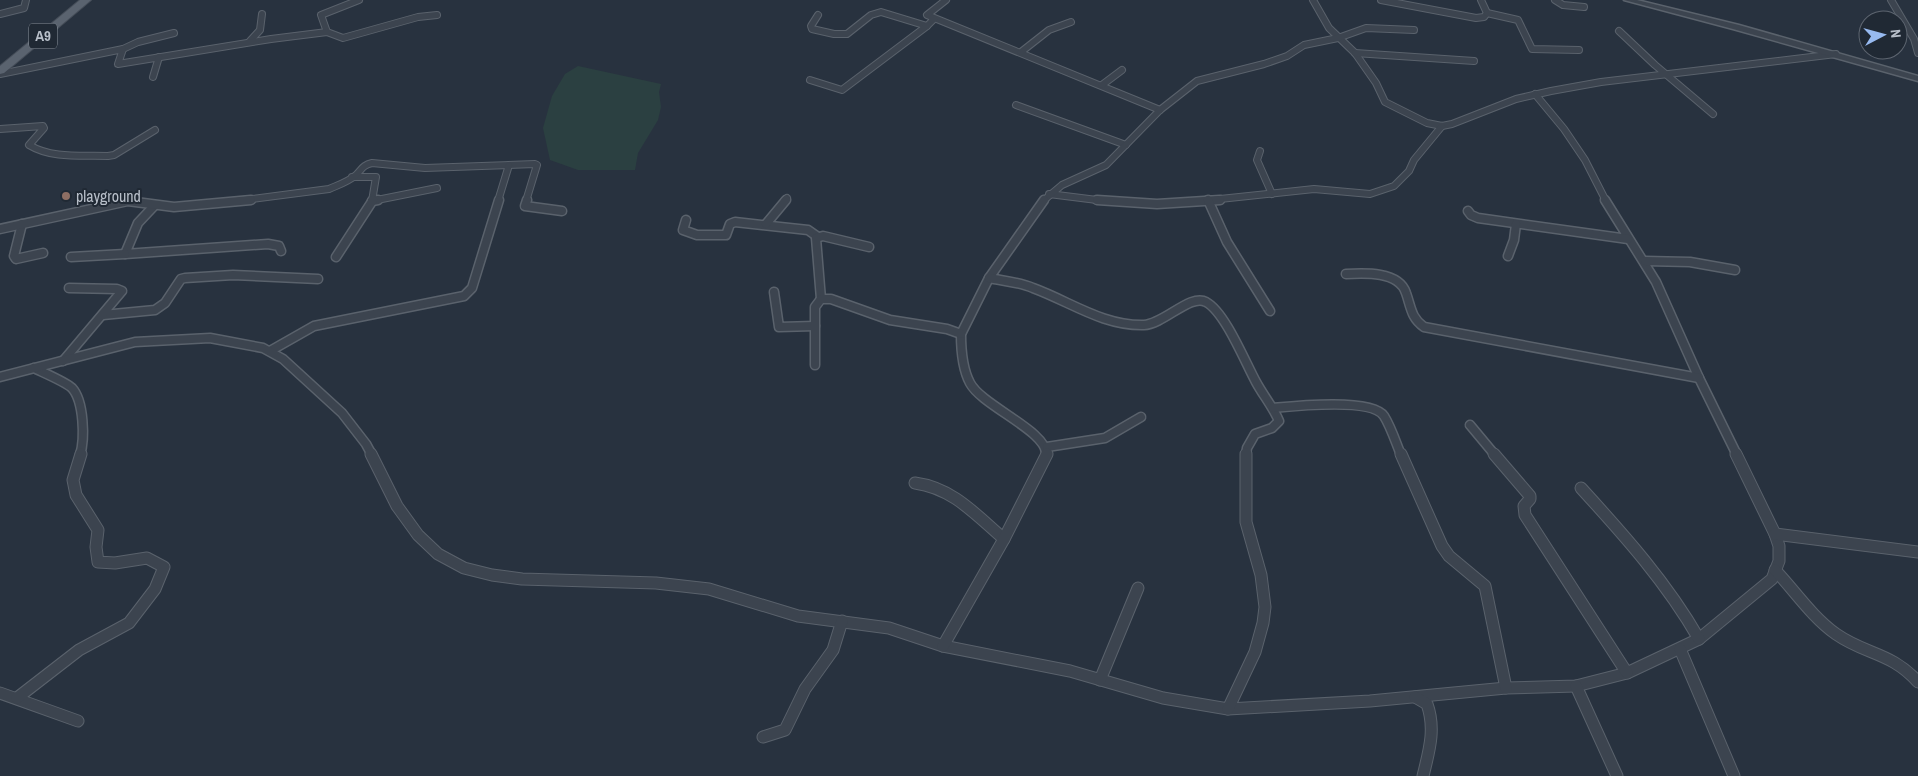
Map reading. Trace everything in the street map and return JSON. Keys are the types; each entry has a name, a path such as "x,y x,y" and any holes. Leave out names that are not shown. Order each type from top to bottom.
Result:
{"main road":[{"name":"A9","path":"0,73 86,0"}],"street":[{"path":"0,14 24,8 26,0"},
{"path":"327,32 321,15 359,0"},
{"path":"946,0 927,15 1160,110"},
{"path":"1313,0 1328,28 1349,45 1376,83 1385,102 1424,122 1442,126 1535,94 1601,82 1836,54"},
{"path":"1381,0 1464,17 1480,18 1487,13 1518,20 1532,49 1579,50"},
{"path":"1481,0 1487,13"},
{"path":"1556,0 1563,5 1584,7"},
{"path":"1628,0 1836,54 1918,79"},
{"path":"1891,0 1916,39 1918,53"},
{"path":"818,14 811,26 812,29 839,34 848,33 871,15 881,12 927,26"},
{"path":"250,41 260,30 262,14"},
{"path":"123,49 118,64 250,41 327,32 343,38 418,17 438,15"},
{"path":"810,80 842,90 927,26 934,19 932,18"},
{"path":"1021,52 1048,30 1071,22"},
{"path":"1047,447 1040,438 994,408 974,391 969,382 965,365 961,334 989,278 1049,194 1062,185 1106,165 1160,110 1182,90 1197,81 1264,64 1287,56 1304,45 1338,38 1373,27 1414,30"},
{"path":"1619,31 1666,75 1713,114"},
{"path":"0,73 123,49 138,42 174,33"},
{"path":"1355,53 1474,61"},
{"path":"153,77 159,57"},
{"path":"1102,85 1122,70"},
{"path":"0,377 135,342 210,338 263,348 283,359 355,428 378,465 397,506 418,535 438,554 464,568 492,575 688,585 709,589 798,616 889,628 943,646 1070,671 1163,698 1228,709 1414,697 1506,688 1576,686 1626,673 1699,639 1772,579 1779,553 1775,534 1699,378 1667,303 1645,261 1628,239 1610,210 1582,154 1535,94"},
{"path":"1016,105 1126,145"},
{"path":"0,129 43,126 44,128 29,145 33,148 50,153 108,156 156,130"},
{"path":"1049,194 1135,203 1171,203 1314,189 1370,194 1394,186 1409,171 1414,160 1442,126"},
{"path":"1260,151 1257,160 1272,194"},
{"path":"0,229 128,201 154,206 174,207 274,198 329,189 352,177 364,165 372,163 425,168 509,164 537,165 525,206 562,211"},
{"path":"270,352 314,326 464,296 472,288 509,164"},
{"path":"336,257 372,201 376,191 376,177 352,177"},
{"path":"372,201 437,188"},
{"path":"766,224 787,198"},
{"path":"1208,200 1227,242 1270,311"},
{"path":"125,254 138,224 154,206"},
{"path":"1468,212 1475,217 1516,224 1628,239"},
{"path":"686,220 684,231 691,234 708,236 727,234 730,224 733,222 766,224 788,229 808,230 818,236 869,247"},
{"path":"22,224 14,256 16,259 43,253"},
{"path":"1508,256 1514,240 1516,224"},
{"path":"815,365 816,303 821,298 816,239 818,236"},
{"path":"71,257 268,244 278,246 281,250"},
{"path":"1645,261 1690,262 1734,270"},
{"path":"1346,274 1373,274 1400,282 1406,290 1407,302 1412,313 1419,324 1424,327 1699,378"},
{"path":"103,315 154,310 165,303 181,279 184,278 233,275 318,279"},
{"path":"989,278 1018,282 1104,321 1128,325 1142,326 1158,323 1193,300 1204,301 1216,312 1241,352 1256,383 1273,408 1279,421 1278,424 1273,428 1260,430 1253,436 1247,450 1245,514 1264,590 1264,619 1256,653 1228,709"},
{"path":"63,361 122,291 117,289 69,288"},
{"path":"774,292 779,327 815,326"},
{"path":"821,298 831,299 890,320 947,329 961,334"},
{"path":"16,698 79,650 129,623 155,589 164,566 147,558 115,563 98,562 96,547 98,530 76,495 73,480 83,446 83,414 72,388 34,368"},
{"path":"1273,408 1315,405 1369,406 1383,414 1442,546 1449,556 1485,586 1506,688"},
{"path":"1047,447 1105,438 1141,417"},
{"path":"1470,425 1530,496 1530,499 1524,506 1525,514 1626,673"},
{"path":"943,646 1004,539 1044,458 1047,447"},
{"path":"915,483 934,486 950,494 1004,539"},
{"path":"1581,488 1616,526 1679,604 1699,639"},
{"path":"1775,534 1918,552"},
{"path":"1775,570 1830,629 1845,640 1895,660 1918,682"},
{"path":"1100,680 1138,588"},
{"path":"763,737 785,730 805,689 833,650 842,621"},
{"path":"1680,649 1734,776"},
{"path":"1576,686 1617,776"},
{"path":"0,693 78,721"},
{"path":"1414,697 1427,704 1433,721 1430,750 1422,776"}],"green space":[{"path":"578,66 661,84 659,92 661,107 658,120 638,153 635,170 578,170 550,160 543,128 552,96 565,74"}],"place":[{"name":"playground","path":"66,196"}]}
